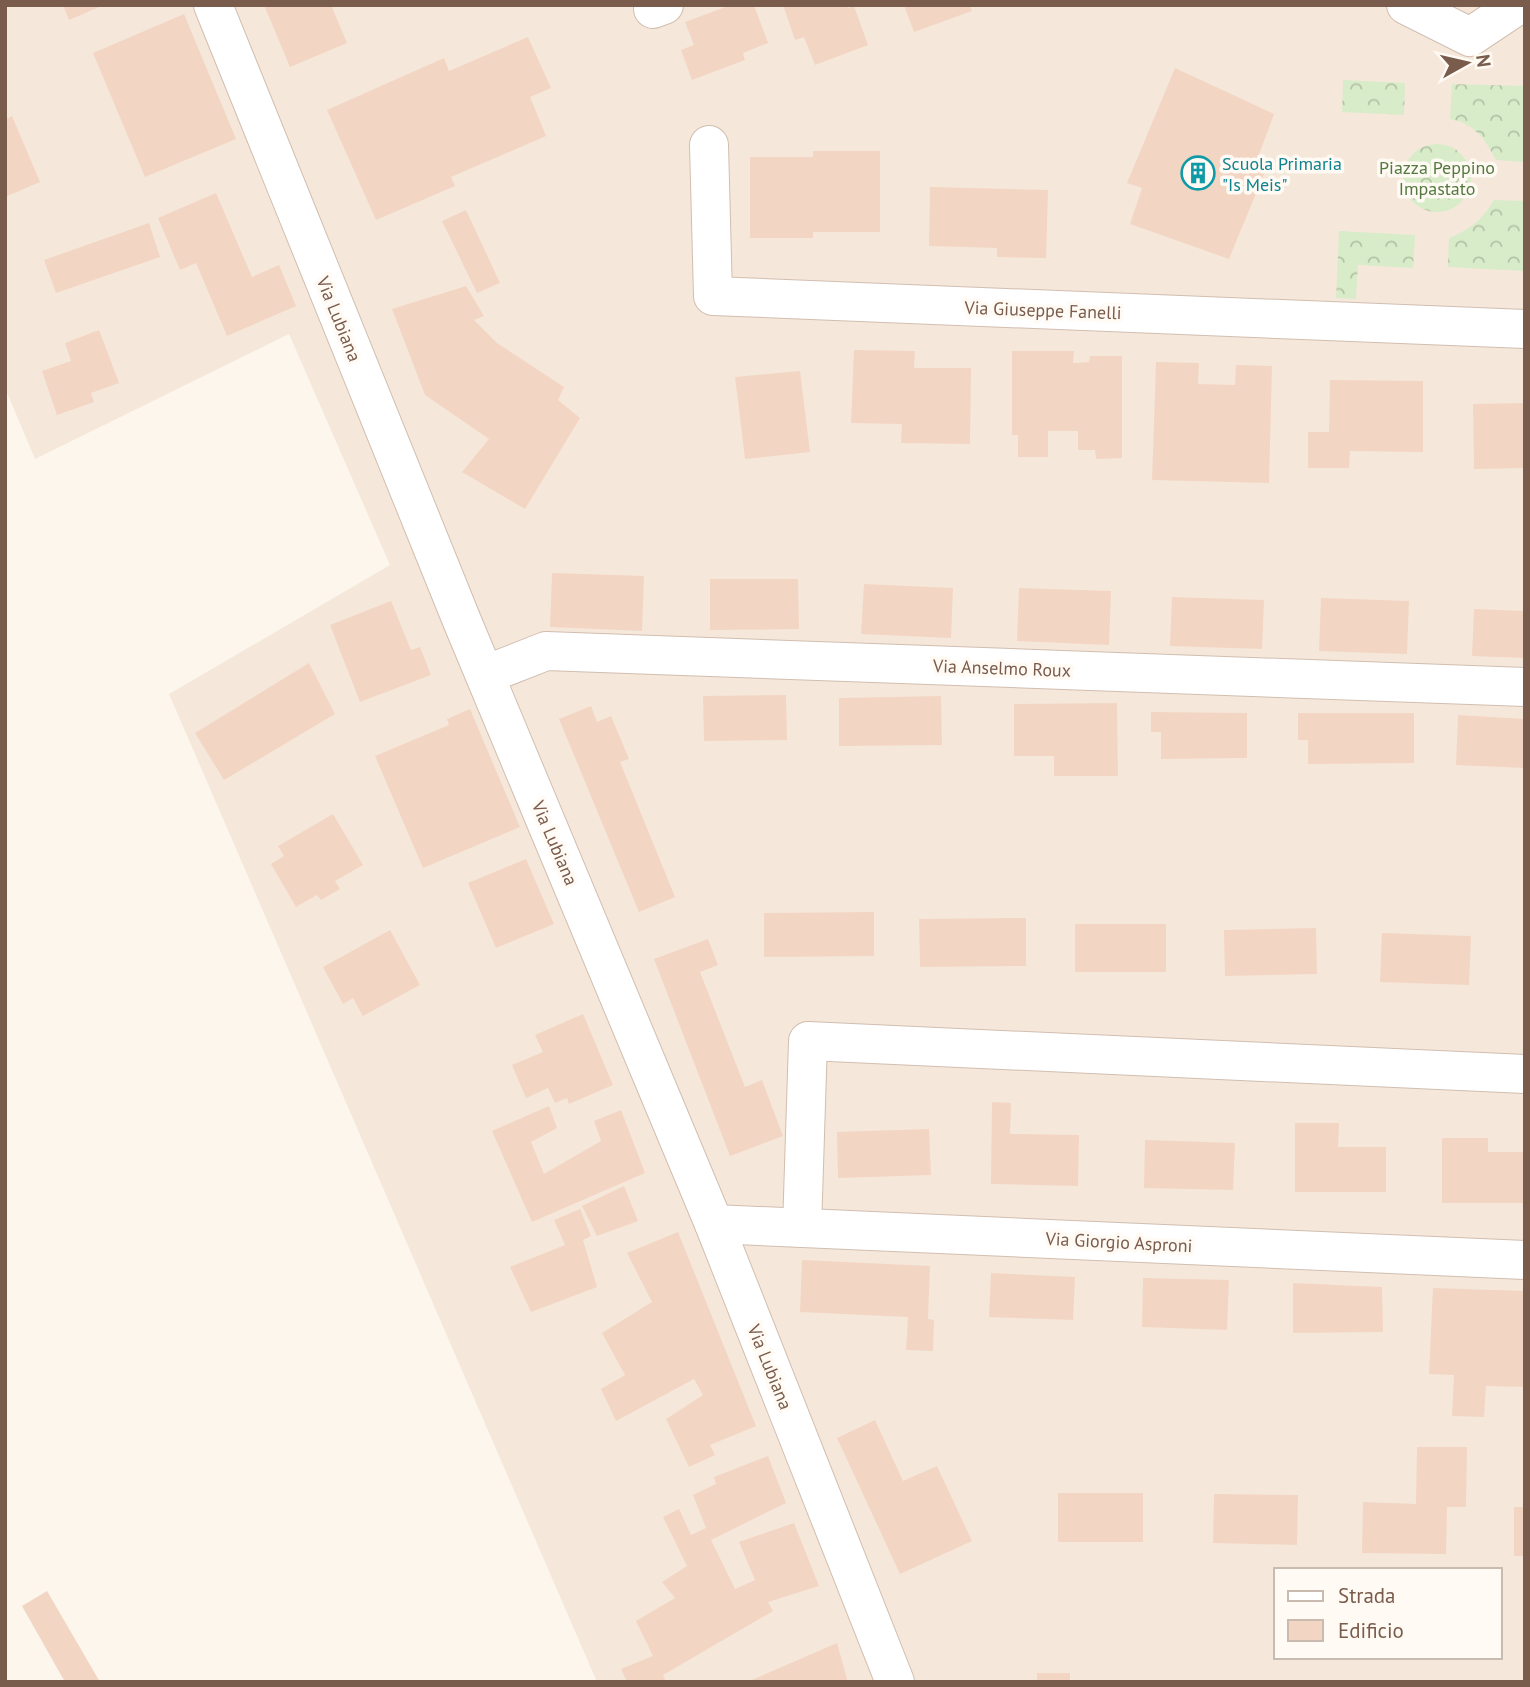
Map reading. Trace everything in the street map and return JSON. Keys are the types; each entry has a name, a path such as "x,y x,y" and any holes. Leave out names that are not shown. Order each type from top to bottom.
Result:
{"street":[{"name":"Via Lubiana","path":"213,5 485,675 714,1224 895,1682"},
{"path":"1406,5 1470,37 1518,5"},
{"name":"Via Giuseppe Fanelli","path":"709,145 713,296 1525,329"},
{"name":"Via Anselmo Roux","path":"485,675 546,651 1525,687"},
{"path":"802,1228 808,1041 1525,1073"},
{"name":"Via Giorgio Asproni","path":"714,1224 1525,1260"}],"shaded area":[{"path":"5,5 1525,5 1525,1682 597,1682 169,694 390,565 289,334 35,459 5,388"}],"green space":[{"name":"Piazza Peppino Impastato","path":"1343,80 1405,83 1404,115 1342,112"},
{"name":"Piazza Peppino Impastato","path":"1452,84 1525,86 1525,162 1496,160 1472,128 1450,119"},
{"name":"Piazza Peppino Impastato","path":"1437,144 1450,147 1461,154 1468,165 1471,178 1468,191 1461,202 1450,209 1437,212 1424,209 1413,202 1406,191 1403,178 1406,165 1413,154 1424,147"},
{"name":"Piazza Peppino Impastato","path":"1494,200 1525,201 1525,271 1448,267 1449,238 1475,223"},
{"name":"Piazza Peppino Impastato","path":"1339,231 1415,235 1413,268 1358,265 1356,299 1336,298"}],"building":[{"path":"63,5 104,5 69,20"},
{"path":"264,5 331,5 347,43 290,67"},
{"path":"731,5 754,5 768,43 743,53 745,60 692,80 681,50 694,45 685,22"},
{"path":"783,5 854,6 868,45 815,65 804,37 795,40"},
{"path":"904,5 969,5 972,11 914,32"},
{"path":"184,14 236,139 145,177 93,53"},
{"path":"528,37 551,88 530,97 546,136 451,177 455,186 376,220 327,110 444,58 449,71"},
{"name":"Scuola Primaria \"Is Meis\"","path":"1175,68 1274,114 1258,157 1269,162 1229,259 1130,224 1142,188 1127,183"},
{"path":"12,116 40,182 5,197 5,120"},
{"path":"813,151 880,151 880,232 813,232 813,238 750,238 750,157 813,157"},
{"path":"930,187 1048,190 1046,258 997,257 997,248 929,246"},
{"path":"216,193 252,277 279,265 296,306 227,336 196,263 180,270 158,218"},
{"path":"466,210 500,283 477,293 442,221"},
{"path":"149,223 160,257 56,293 44,260"},
{"path":"466,286 484,316 474,320 497,343 564,387 558,400 580,418 525,509 462,472 489,439 425,395 392,309"},
{"path":"99,330 119,383 91,393 94,402 57,415 42,371 71,361 65,343"},
{"path":"854,350 915,351 914,368 971,368 970,444 901,443 902,424 851,423"},
{"path":"1012,351 1074,351 1073,363 1089,362 1090,356 1122,356 1122,458 1096,459 1095,450 1078,450 1078,431 1048,431 1048,457 1018,457 1018,435 1012,435"},
{"path":"1156,362 1199,363 1198,384 1235,385 1236,365 1272,366 1269,483 1152,480"},
{"path":"800,371 810,452 745,459 735,377"},
{"path":"1330,380 1423,381 1423,452 1350,451 1349,468 1308,468 1308,432 1329,432"},
{"path":"1525,403 1525,468 1474,469 1473,404"},
{"path":"552,573 644,576 642,631 550,627"},
{"path":"710,579 798,579 799,629 710,630"},
{"path":"864,584 953,588 951,638 861,634"},
{"path":"1019,588 1111,591 1109,645 1017,641"},
{"path":"1172,597 1264,600 1262,649 1170,646"},
{"path":"1321,598 1409,601 1407,654 1319,651"},
{"path":"391,601 411,650 420,647 431,675 360,702 330,625"},
{"path":"1474,609 1525,611 1525,658 1472,656"},
{"path":"309,663 335,714 224,780 195,733"},
{"path":"786,695 787,740 704,741 703,696"},
{"path":"941,696 942,745 839,746 839,698"},
{"path":"1117,703 1118,776 1054,776 1054,756 1014,756 1014,704"},
{"path":"591,706 597,722 611,716 629,759 620,762 675,897 639,912 559,719"},
{"path":"470,709 520,827 423,868 375,756 449,725 447,719"},
{"path":"1151,712 1247,713 1247,758 1161,759 1161,732 1151,732"},
{"path":"1298,713 1414,713 1414,763 1308,764 1308,740 1298,740"},
{"path":"1458,715 1525,719 1525,768 1456,765"},
{"path":"333,814 363,865 335,881 340,889 321,900 317,895 296,907 271,864 284,856 278,846"},
{"path":"526,859 554,924 496,948 468,883"},
{"path":"874,912 874,956 764,957 764,913"},
{"path":"1026,918 1026,966 920,967 919,919"},
{"path":"1075,924 1166,924 1166,972 1075,972"},
{"path":"1316,928 1317,974 1225,976 1224,930"},
{"path":"390,930 420,985 363,1016 353,998 343,1004 323,967"},
{"path":"1382,933 1471,936 1469,985 1380,982"},
{"path":"708,939 718,965 700,972 745,1087 762,1080 783,1136 730,1156 654,959"},
{"path":"583,1014 613,1085 569,1104 567,1098 555,1103 548,1088 526,1098 512,1065 543,1052 535,1035"},
{"path":"992,1102 1011,1103 1010,1134 1079,1135 1078,1186 991,1184"},
{"path":"549,1106 557,1128 531,1142 544,1174 601,1141 594,1121 621,1110 645,1173 532,1222 492,1131"},
{"path":"1295,1123 1339,1123 1338,1147 1386,1147 1386,1192 1295,1192"},
{"path":"929,1129 931,1175 838,1178 837,1132"},
{"path":"1442,1138 1488,1138 1488,1152 1525,1152 1525,1203 1442,1203"},
{"path":"1145,1140 1235,1143 1233,1190 1144,1188"},
{"path":"624,1186 638,1221 597,1236 582,1206"},
{"path":"580,1209 591,1236 583,1240 597,1287 531,1312 510,1267 565,1245 554,1220"},
{"path":"678,1232 756,1426 710,1445 715,1455 689,1467 666,1419 703,1395 694,1379 616,1421 601,1389 625,1375 602,1333 652,1302 627,1253"},
{"path":"802,1260 930,1266 928,1319 934,1320 933,1351 906,1350 908,1317 800,1312"},
{"path":"991,1273 1075,1277 1073,1320 989,1317"},
{"path":"1143,1278 1229,1280 1227,1330 1142,1327"},
{"path":"1293,1283 1382,1287 1383,1332 1293,1333"},
{"path":"1433,1288 1525,1291 1525,1387 1486,1386 1484,1417 1452,1416 1454,1375 1429,1374"},
{"path":"875,1420 903,1481 937,1466 972,1541 900,1574 837,1438"},
{"path":"1417,1447 1467,1447 1466,1507 1447,1507 1446,1554 1362,1553 1363,1502 1416,1504"},
{"path":"768,1456 786,1503 711,1540 735,1589 755,1580 739,1542 794,1523 819,1586 768,1602 773,1611 663,1675 666,1682 627,1682 621,1669 653,1656 636,1621 675,1598 662,1582 687,1566 663,1517 679,1509 691,1535 706,1528 693,1495 716,1484 714,1477"},
{"path":"1058,1493 1143,1493 1143,1542 1058,1542"},
{"path":"1214,1494 1298,1495 1297,1545 1213,1543"},
{"path":"1514,1507 1525,1507 1525,1556 1514,1556"},
{"path":"47,1591 100,1682 65,1682 22,1606"},
{"path":"837,1643 848,1682 747,1682"},
{"path":"1037,1673 1070,1673 1070,1682 1037,1682"}],"place":[{"name":"Scuola Primaria \"Is Meis\"","path":"1198,173"}]}
